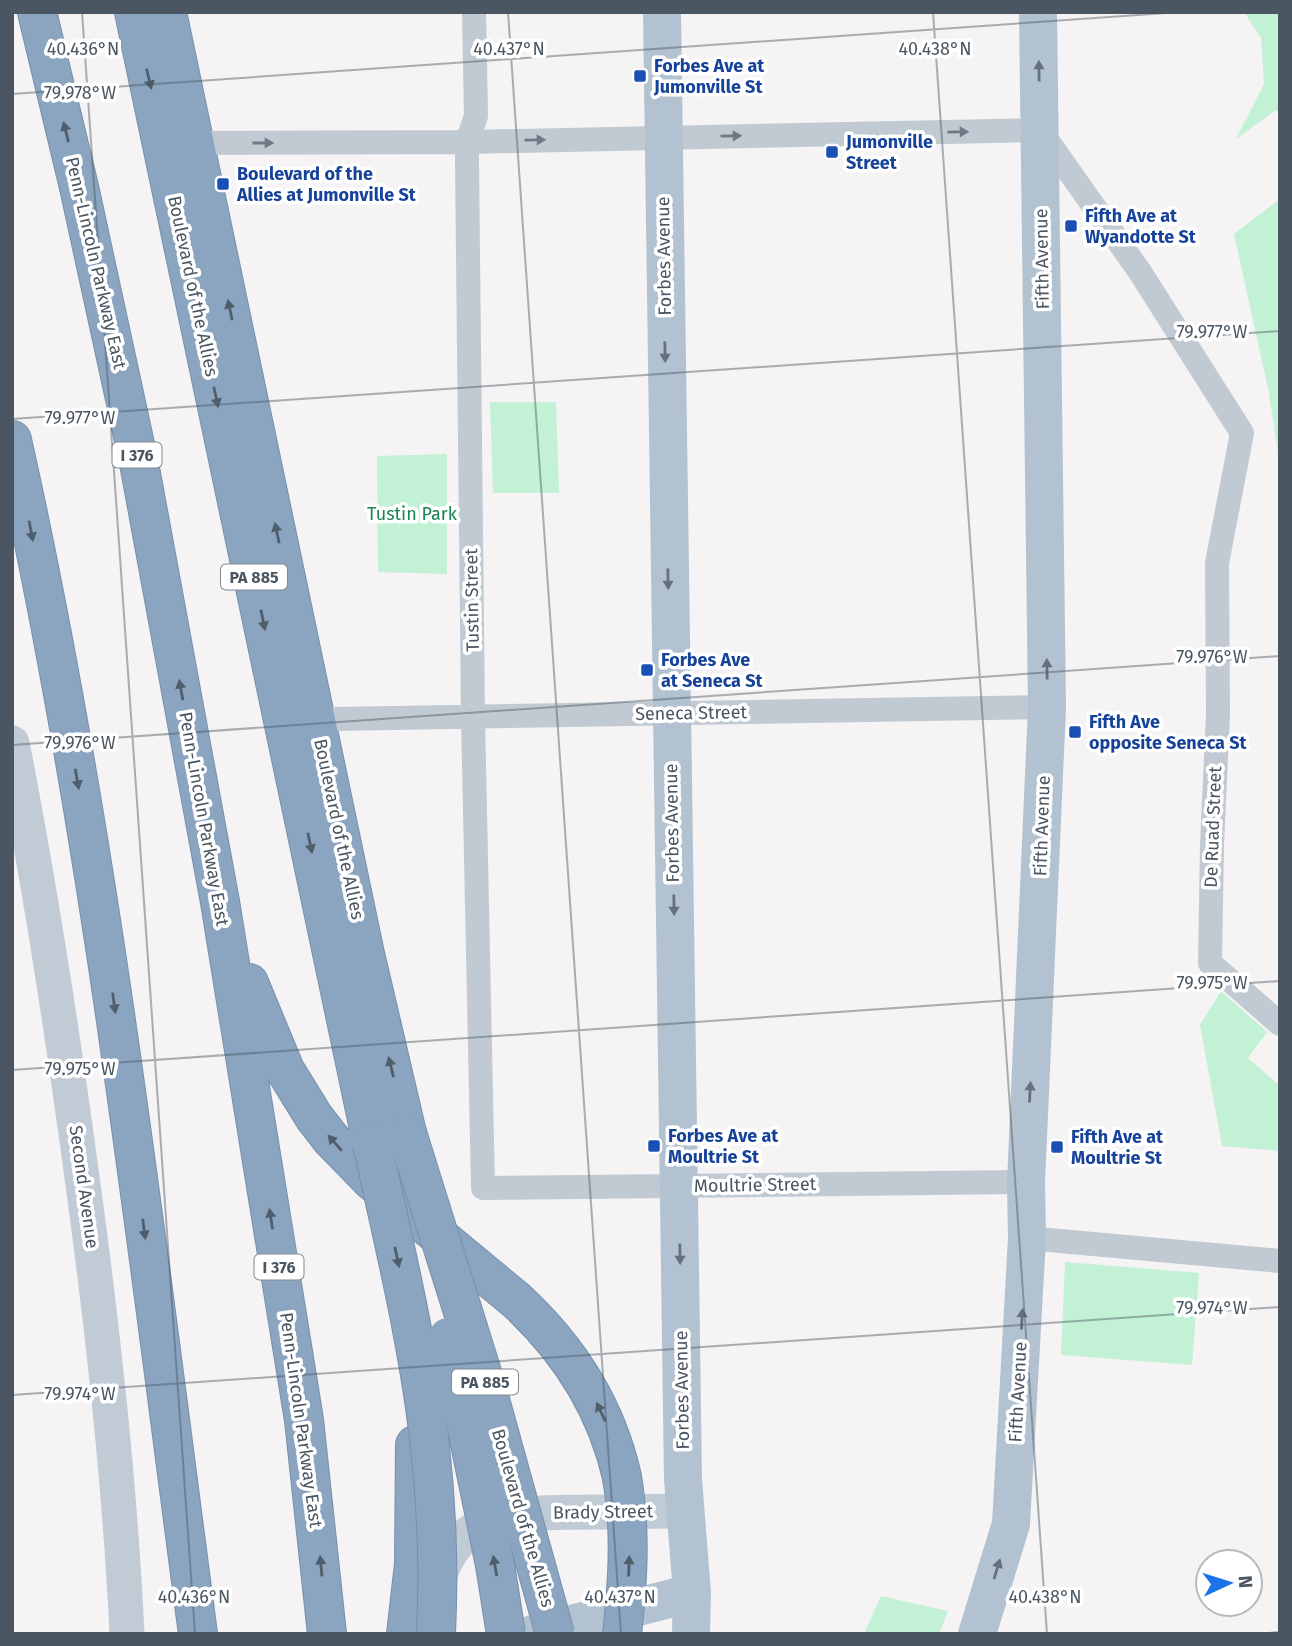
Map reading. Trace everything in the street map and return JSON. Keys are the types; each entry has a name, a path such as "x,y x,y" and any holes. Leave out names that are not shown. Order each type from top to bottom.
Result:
{"highway":[{"name":"Penn-Lincoln Parkway East","path":"37,12 134,438 220,902 304,1420 327,1634"},
{"name":"Boulevard of the Allies","path":"134,12 390,1138 485,1382 566,1628"},
{"name":"Boulevard of the Allies","path":"167,12 365,954 390,1138 411,1325 435,1488 436,1634"},
{"path":"12,440 94,877 126,1087 198,1634"},
{"path":"220,902 272,1042 285,1070 314,1117 331,1139 371,1180 516,1300 570,1359 597,1403 612,1438 622,1477 629,1550 622,1634"},
{"path":"390,1138 492,1552 506,1634"},
{"path":"150,1278 172,1634"},
{"path":"406,1634 412,1588 415,1524 415,1401 411,1325"}],"main road":[{"name":"Forbes Avenue","path":"662,12 670,713 684,1511 692,1593 691,1634"},
{"name":"Fifth Avenue","path":"976,1634 1010,1524 1027,1238 1026,1182 1047,707 1038,12"},
{"name":"Second Avenue","path":"12,743 51,960 96,1279 118,1492 127,1634"},
{"name":"Brady Street","path":"430,1634 435,1591 447,1557 470,1532 484,1524 503,1518 550,1513 684,1511"},
{"path":"533,1634 566,1628 692,1593"}],"street":[{"name":"Tustin Street","path":"474,12 476,116 467,142 473,717 483,1188"},
{"path":"195,143 467,142 1040,130"},
{"name":"De Ruad Street","path":"1040,130 1140,272 1242,433 1217,563 1218,714 1210,964 1280,1024"},
{"name":"Seneca Street","path":"335,719 1047,707"},
{"name":"Moultrie Street","path":"483,1188 1026,1182"},
{"path":"1027,1238 1280,1261"}],"green space":[{"path":"1244,12 1280,12 1280,115 1276,110 1236,139 1264,84 1261,38"},
{"path":"1280,199 1280,467 1269,393 1234,234"},
{"path":"490,402 556,402 559,493 493,493"},
{"name":"Tustin Park","path":"447,454 447,574 378,572 377,456"},
{"path":"1221,991 1267,1032 1248,1058 1280,1086 1280,1151 1222,1146 1200,1025"},
{"path":"1065,1262 1199,1273 1192,1365 1061,1355"},
{"path":"881,1596 948,1611 939,1634 864,1634"}],"place":[{"name":"Forbes Ave at Jumonville St","path":"640,76"},
{"name":"Jumonville Street","path":"832,152"},
{"name":"Boulevard of the Allies at Jumonville St","path":"223,184"},
{"name":"Fifth Ave at Wyandotte St","path":"1071,226"},
{"name":"Forbes Ave at Seneca St","path":"647,670"},
{"name":"Fifth Ave opposite Seneca St","path":"1075,732"},
{"name":"Forbes Ave at Moultrie St","path":"654,1146"},
{"name":"Fifth Ave at Moultrie St","path":"1057,1147"}]}
